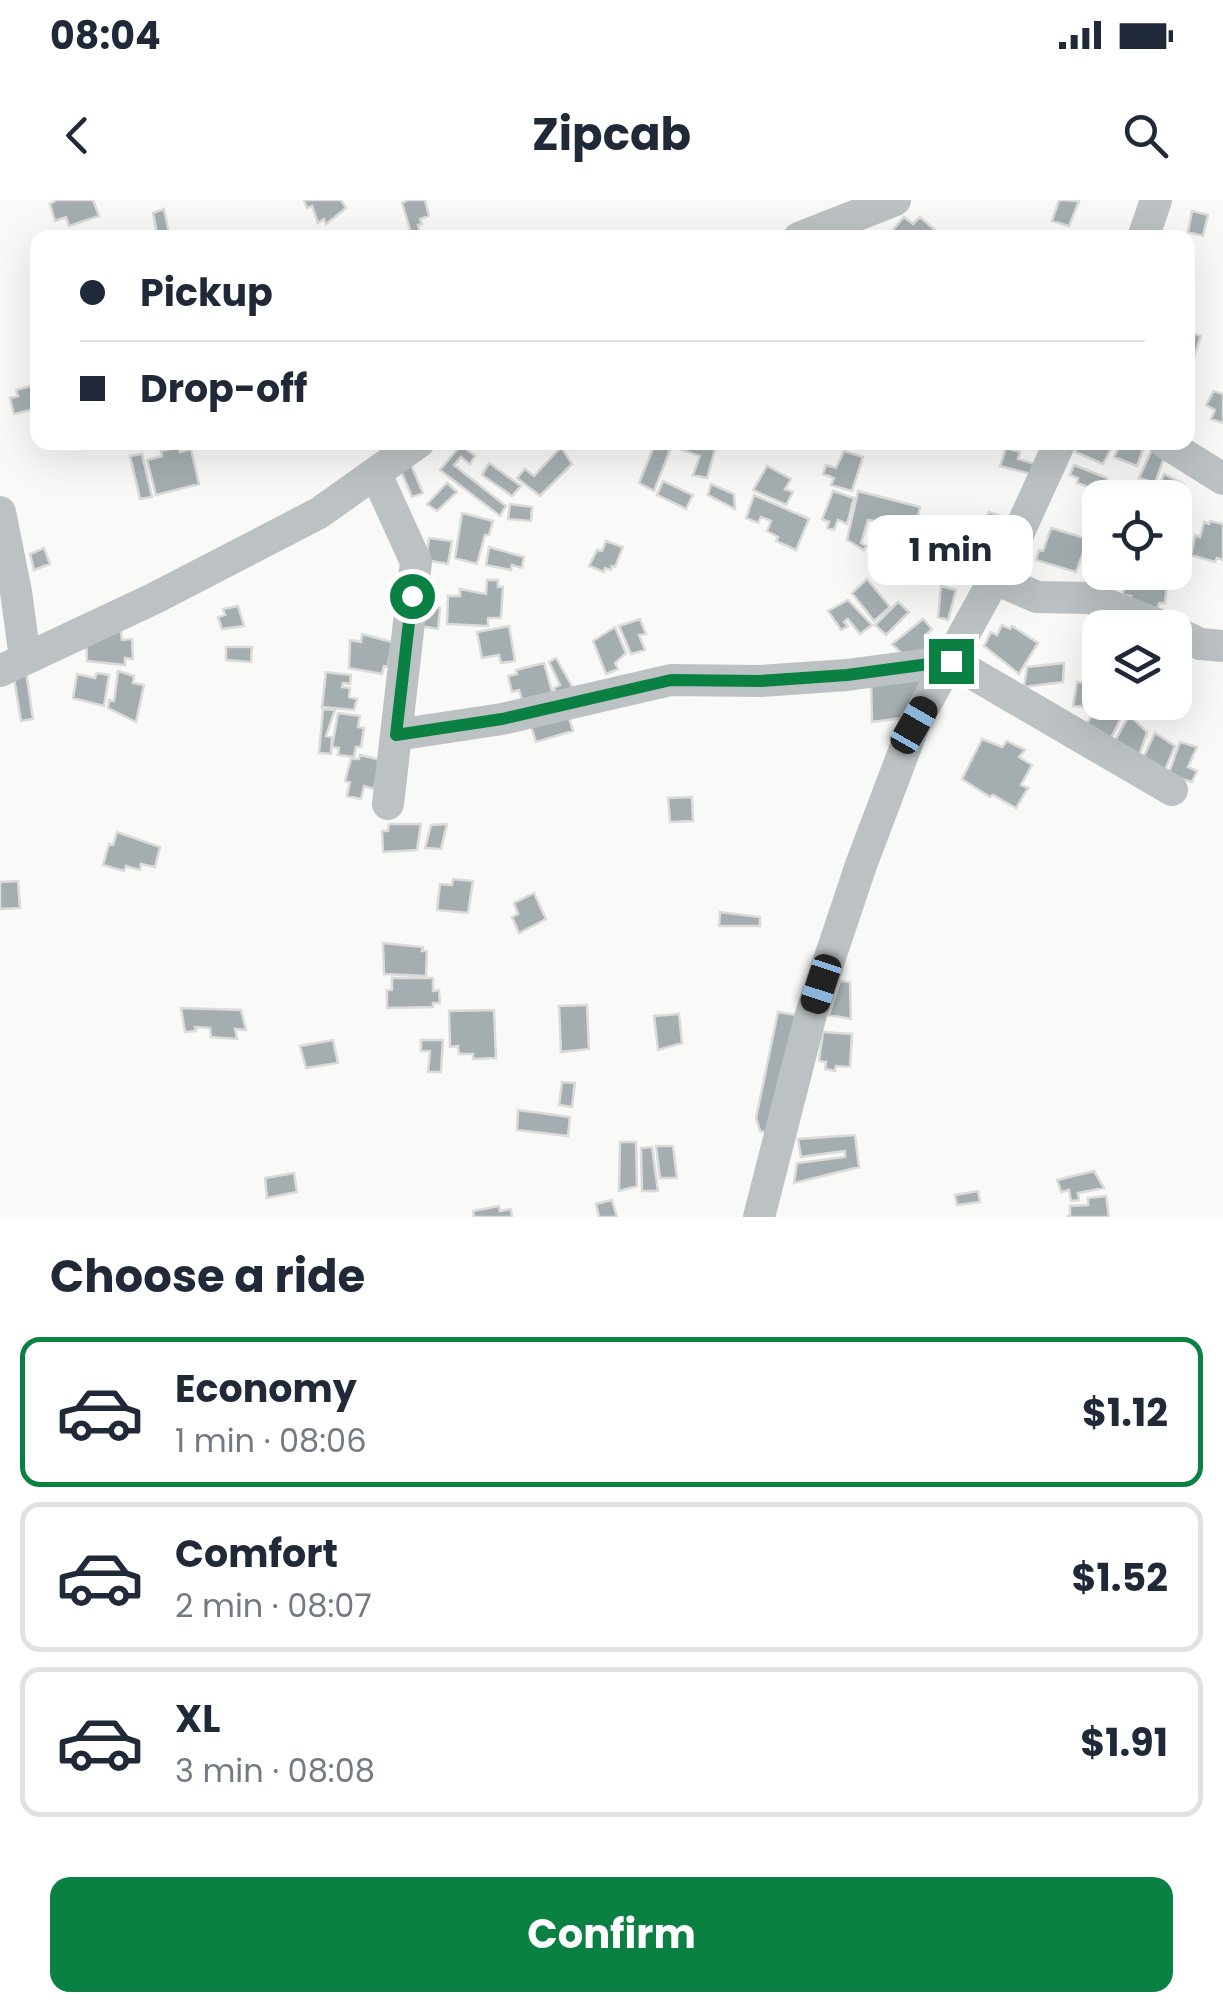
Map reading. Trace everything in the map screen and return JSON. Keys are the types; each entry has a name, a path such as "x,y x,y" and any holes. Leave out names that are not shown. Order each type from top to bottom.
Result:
{"street":[{"path":"819,230 895,200"},
{"path":"1146,230 1156,200"},
{"path":"0,512 12,664 155,598 319,513 408,450"},
{"path":"759,1217 812,1014 914,725 995,579 1056,450"},
{"path":"1177,450 1223,479"},
{"path":"376,474 416,562 388,804"},
{"path":"995,579 1037,597 1090,598 1121,610"},
{"path":"1192,640 1223,646"},
{"path":"396,735 502,719 671,680 760,681 847,675 951,661 1172,790"}],"building":[{"path":"57,200 93,200 99,216 69,226 66,217 55,221 50,204"},
{"path":"304,200 341,200 346,208 326,224 324,219 318,223 312,206 307,208"},
{"path":"425,200 429,216 420,219 419,230 410,230 402,203"},
{"path":"1059,200 1079,201 1069,226 1052,221"},
{"path":"164,209 168,230 156,230 153,213"},
{"path":"1192,211 1208,215 1203,236 1188,230"},
{"path":"904,217 913,224 920,217 935,230 893,230"},
{"path":"30,386 30,410 14,414 10,398 18,396 16,390"},
{"path":"1214,391 1223,394 1223,423 1211,419 1215,410 1206,405"},
{"path":"191,450 199,484 156,495 147,460 162,456 161,451"},
{"path":"457,450 467,450 475,456 470,464 461,457 454,465 506,506 500,516 440,470"},
{"path":"558,450 563,450 572,464 540,496 517,478 525,469 534,476"},
{"path":"653,450 670,450 654,491 639,483"},
{"path":"682,450 715,450 707,478 693,475 700,456"},
{"path":"1005,450 1013,450 1020,452 1018,459 1035,464 1043,477 1000,466"},
{"path":"1076,450 1110,450 1103,464"},
{"path":"1117,450 1143,450 1137,466 1114,457"},
{"path":"1152,450 1166,452 1156,480 1139,478"},
{"path":"844,451 863,457 852,491 831,485 834,478 823,474 826,465 836,468"},
{"path":"142,454 152,497 140,499 130,456"},
{"path":"489,463 521,486 512,496 482,475"},
{"path":"411,465 423,493 412,497 401,471"},
{"path":"1074,465 1107,478 1082,480 1082,485 1070,475"},
{"path":"767,466 791,479 785,489 793,492 786,505 753,490"},
{"path":"663,481 693,495 686,509 657,495"},
{"path":"447,483 457,492 437,511 427,504"},
{"path":"711,484 734,494 735,509 708,495"},
{"path":"833,491 854,498 847,524 838,520 834,530 827,528 829,522 822,519"},
{"path":"858,491 920,507 917,522 928,524 923,554 887,544 886,567 875,559 875,521 868,520 861,543 866,546 864,550 847,540"},
{"path":"754,495 809,519 796,550 776,541 778,537 767,531 771,521 761,517 758,523 746,518"},
{"path":"510,504 532,507 531,521 508,519"},
{"path":"989,512 1015,520 1002,550 978,538"},
{"path":"462,513 493,521 477,564 455,558"},
{"path":"1204,522 1223,524 1223,560 1217,558 1215,562 1192,555 1195,535 1200,537"},
{"path":"1051,528 1082,537 1082,556 1076,572 1036,560 1039,550 1043,551"},
{"path":"429,538 452,541 448,564 426,560"},
{"path":"606,541 623,547 615,567 605,568 604,572 589,566"},
{"path":"948,543 971,550 968,561 944,554"},
{"path":"489,547 524,557 522,568 486,565"},
{"path":"44,548 50,564 34,570 30,554"},
{"path":"867,579 890,607 874,621 852,593"},
{"path":"487,580 498,580 498,587 503,587 501,618 488,618 488,626 447,624 448,596 460,596 460,589 486,594"},
{"path":"941,586 956,590 948,620 938,617"},
{"path":"1124,590 1166,590 1165,603 1159,603 1157,610 1129,607 1131,596 1123,595"},
{"path":"848,600 872,625 860,634 848,619 844,622 848,626 841,630 828,611"},
{"path":"898,602 909,612 886,635 875,625"},
{"path":"238,606 244,626 222,629 218,617 225,615 223,609"},
{"path":"429,606 440,608 438,629 415,625 418,610 428,614"},
{"path":"640,619 646,634 639,635 645,650 631,654 619,626"},
{"path":"923,619 932,629 925,636 937,653 909,661 892,644"},
{"path":"1002,625 1010,629 1012,626 1038,643 1019,674 984,646 991,632 997,635"},
{"path":"509,626 515,661 501,663 499,655 482,658 477,632"},
{"path":"615,627 626,653 615,663 618,669 606,674 593,641"},
{"path":"121,631 122,640 132,639 133,659 125,658 125,665 87,661 86,635"},
{"path":"362,634 392,642 388,667 384,666 382,674 349,668 350,640 361,642"},
{"path":"226,647 252,647 251,662 226,660"},
{"path":"556,658 573,688 558,698 554,688 560,685 549,662"},
{"path":"544,663 553,695 523,703 519,690 512,692 508,676"},
{"path":"1064,663 1063,682 1024,687 1027,667"},
{"path":"26,671 33,719 21,721 13,672"},
{"path":"118,671 134,676 133,683 144,685 136,722 108,708 109,700 114,701"},
{"path":"326,672 351,675 350,684 343,683 342,687 350,688 349,697 357,699 354,710 322,707"},
{"path":"928,672 911,717 872,722 871,680"},
{"path":"97,673 109,675 104,706 73,698 77,674 95,678"},
{"path":"1077,682 1082,682 1082,707 1073,706"},
{"path":"566,708 573,731 536,742 531,727"},
{"path":"323,709 335,710 326,736 332,737 331,754 319,753"},
{"path":"338,713 360,716 358,727 364,728 361,747 356,747 354,757 338,755 339,748 332,747"},
{"path":"1089,720 1120,720 1109,742 1086,724"},
{"path":"1126,720 1134,720 1147,732 1137,762 1114,743"},
{"path":"1155,733 1175,746 1163,775 1144,756"},
{"path":"982,739 1002,747 1007,741 1025,750 1019,757 1032,765 1021,785 1028,788 1016,808 962,779"},
{"path":"1180,742 1197,747 1188,767 1197,771 1192,782 1168,775"},
{"path":"360,755 381,760 374,789 364,786 361,799 347,796 350,782 345,781 351,759 359,759"},
{"path":"692,797 693,821 670,822 668,798"},
{"path":"389,824 421,824 417,850 383,852 382,831 388,831"},
{"path":"447,824 441,849 425,848 431,825"},
{"path":"117,832 160,847 155,867 141,864 140,870 126,866 124,871 103,865"},
{"path":"453,879 473,881 468,913 437,910 440,884 452,885"},
{"path":"18,881 20,908 0,909 0,882"},
{"path":"534,893 546,919 519,933 512,917 518,914 514,903"},
{"path":"720,912 760,917 760,926 719,926"},
{"path":"383,943 423,947 422,951 427,951 426,976 384,974"},
{"path":"392,978 433,978 433,991 439,990 440,1003 433,1003 433,1007 387,1008"},
{"path":"840,981 850,982 851,1019 829,1015"},
{"path":"587,1005 589,1049 561,1052 559,1006"},
{"path":"181,1008 241,1010 246,1030 235,1029 237,1039 211,1037 210,1028 195,1027 196,1031 185,1032"},
{"path":"494,1010 496,1058 473,1059 473,1054 459,1054 458,1046 450,1047 449,1011"},
{"path":"778,1012 802,1016 779,1135 760,1131 756,1118"},
{"path":"679,1014 682,1043 658,1050 654,1016"},
{"path":"823,1032 852,1034 850,1067 825,1069 826,1062 819,1061"},
{"path":"333,1040 338,1063 306,1068 300,1046"},
{"path":"421,1040 443,1040 441,1072 428,1072 430,1051 421,1051"},
{"path":"562,1082 575,1083 572,1107 559,1105"},
{"path":"518,1110 570,1117 568,1136 517,1130"},
{"path":"855,1135 859,1167 794,1183 797,1163 845,1157 845,1151 801,1157 798,1139"},
{"path":"620,1142 636,1142 637,1186 619,1191"},
{"path":"656,1146 673,1146 677,1178 660,1178"},
{"path":"652,1147 658,1191 642,1191 641,1148"},
{"path":"1094,1171 1104,1188 1078,1193 1079,1200 1071,1201 1069,1190 1061,1192 1057,1180"},
{"path":"294,1173 297,1192 267,1198 265,1178"},
{"path":"978,1191 980,1202 957,1205 955,1195"},
{"path":"1106,1196 1109,1217 1066,1217 1070,1215 1070,1206 1088,1205 1088,1198"},
{"path":"612,1200 617,1217 599,1217 596,1204"},
{"path":"499,1206 500,1211 511,1209 512,1217 474,1217 473,1211"}],"route":[{"path":"412,596 396,735 502,719 671,680 760,681 847,675 951,661"}]}
